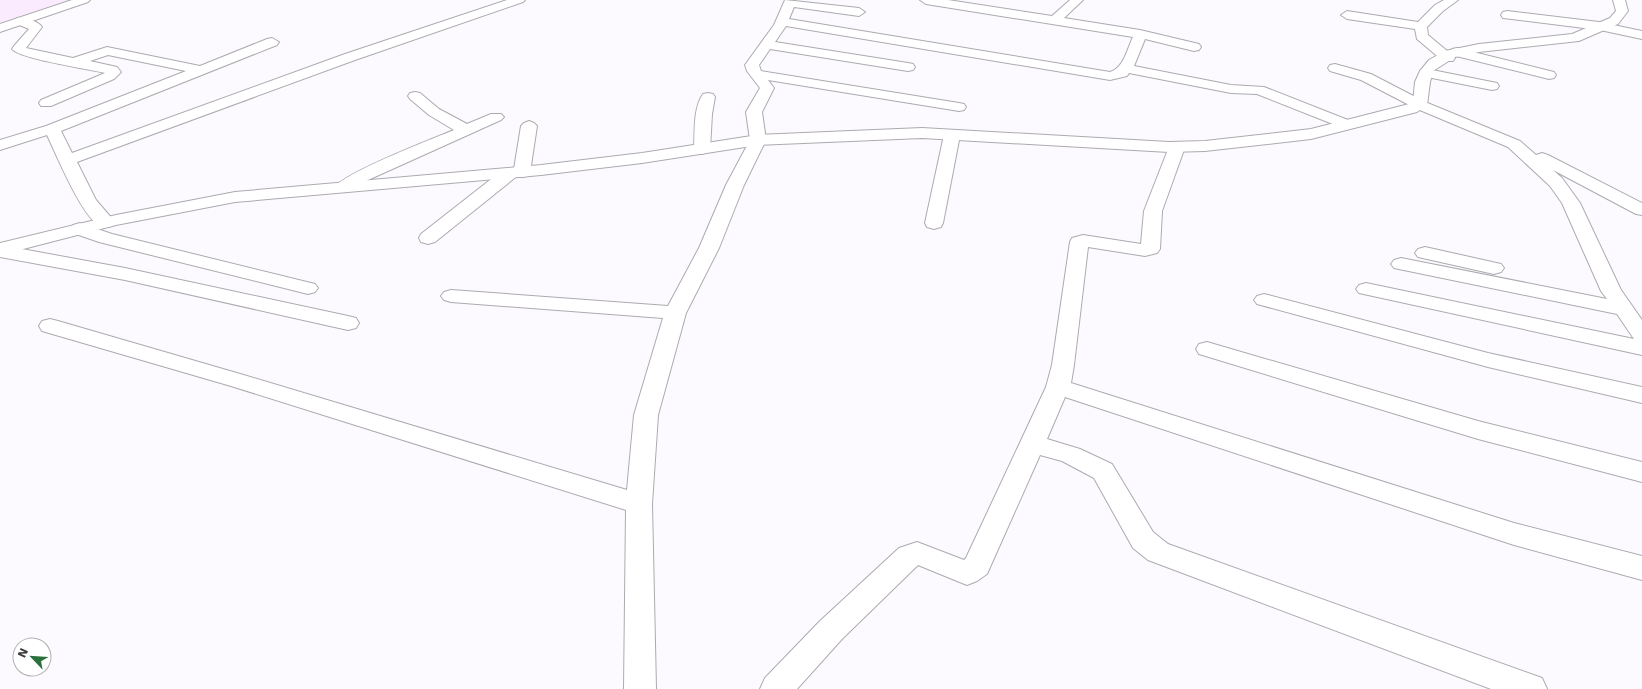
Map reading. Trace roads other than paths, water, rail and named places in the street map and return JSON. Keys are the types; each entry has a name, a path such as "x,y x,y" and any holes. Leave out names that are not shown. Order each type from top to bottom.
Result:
{"street":[{"path":"0,28 84,0"},
{"path":"68,160 343,60 519,0"},
{"path":"926,0 1140,34 1194,47"},
{"path":"1055,20 1077,0"},
{"path":"1421,26 1439,8 1452,0"},
{"path":"1420,105 1422,81 1433,64 1452,55 1479,48 1574,38 1598,27 1624,18 1619,0"},
{"path":"787,8 1110,76 1122,73 1126,68 1140,34"},
{"path":"787,8 859,12"},
{"path":"640,689 639,504 646,415 675,313 709,248 735,185 758,140 754,112 766,93 767,88 756,74 753,68 753,62 766,44 787,8"},
{"path":"1347,15 1421,26"},
{"path":"1507,15 1598,27 1642,35"},
{"path":"21,21 36,27 32,35 21,44 19,49 27,53 112,70 114,72 109,76 46,103"},
{"path":"1421,26 1422,36 1452,55 1549,75"},
{"path":"0,145 52,129 272,42"},
{"path":"766,44 908,67"},
{"path":"75,62 106,51 201,70"},
{"path":"1126,68 1232,89 1259,90 1348,125"},
{"path":"1335,68 1366,77 1420,105 1514,144 1642,210"},
{"path":"1427,73 1492,86"},
{"path":"756,74 959,107"},
{"path":"415,96 434,112 466,130"},
{"path":"702,149 704,114 708,97"},
{"path":"0,250 106,222 235,197 516,172 642,158 758,140 922,133 1076,143 1177,147 1205,146 1256,142 1311,134 1412,109 1420,105"},
{"path":"344,187 362,176 496,117"},
{"path":"428,238 516,172 529,126"},
{"path":"52,129 88,202 106,222"},
{"path":"934,223 952,135"},
{"path":"1514,144 1560,187 1571,204 1611,291 1642,335"},
{"path":"776,689 831,630 909,556 917,553 967,573 977,566 1058,386 1063,365 1079,242 1083,241 1146,250 1150,249 1153,211 1177,147"},
{"path":"80,229 106,238 308,288"},
{"path":"0,250 125,274 348,323"},
{"path":"1425,253 1611,291"},
{"path":"1401,264 1623,309"},
{"path":"1366,289 1642,348"},
{"path":"450,296 675,313"},
{"path":"1264,300 1488,360 1642,395"},
{"path":"50,326 240,381 639,504"},
{"path":"1207,349 1454,423 1642,472"},
{"path":"1058,386 1492,527 1642,568"},
{"path":"1032,443 1071,455 1103,471 1143,540 1158,552 1531,689"}]}
